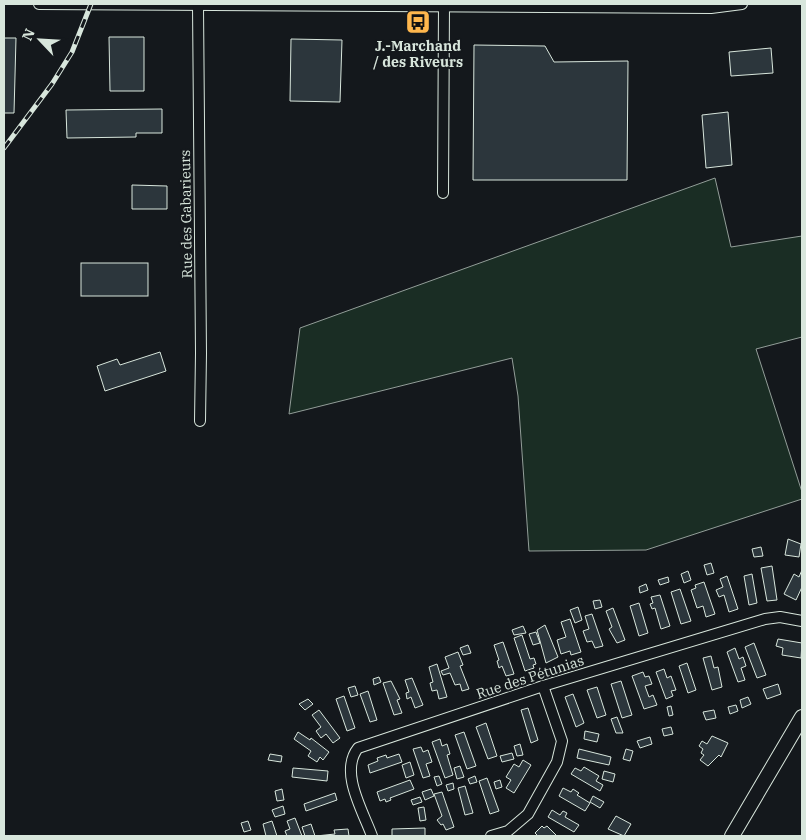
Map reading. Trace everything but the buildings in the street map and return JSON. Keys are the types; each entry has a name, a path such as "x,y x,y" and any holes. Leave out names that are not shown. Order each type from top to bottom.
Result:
{"street":[{"path":"39,4 711,8 742,4"},
{"path":"443,193 444,5"},
{"name":"Rue des Gabarieurs","path":"198,6 202,353 200,421"},
{"name":"Rue des Pétunias","path":"372,836 351,777 352,755 358,748 543,686 765,619 780,617 802,621"},
{"path":"491,836 508,831 528,814 557,762 562,741 543,686"},
{"path":"732,836 802,717"}],"green space":[{"path":"715,178 731,247 802,236 802,337 756,349 802,492 802,499 646,550 529,551 518,396 512,358 289,414 300,328"}],"railway":[{"path":"4,148 52,84 72,52 91,4"}],"place":[{"name":"J.-Marchand / des Riveurs","path":"418,22"}]}
